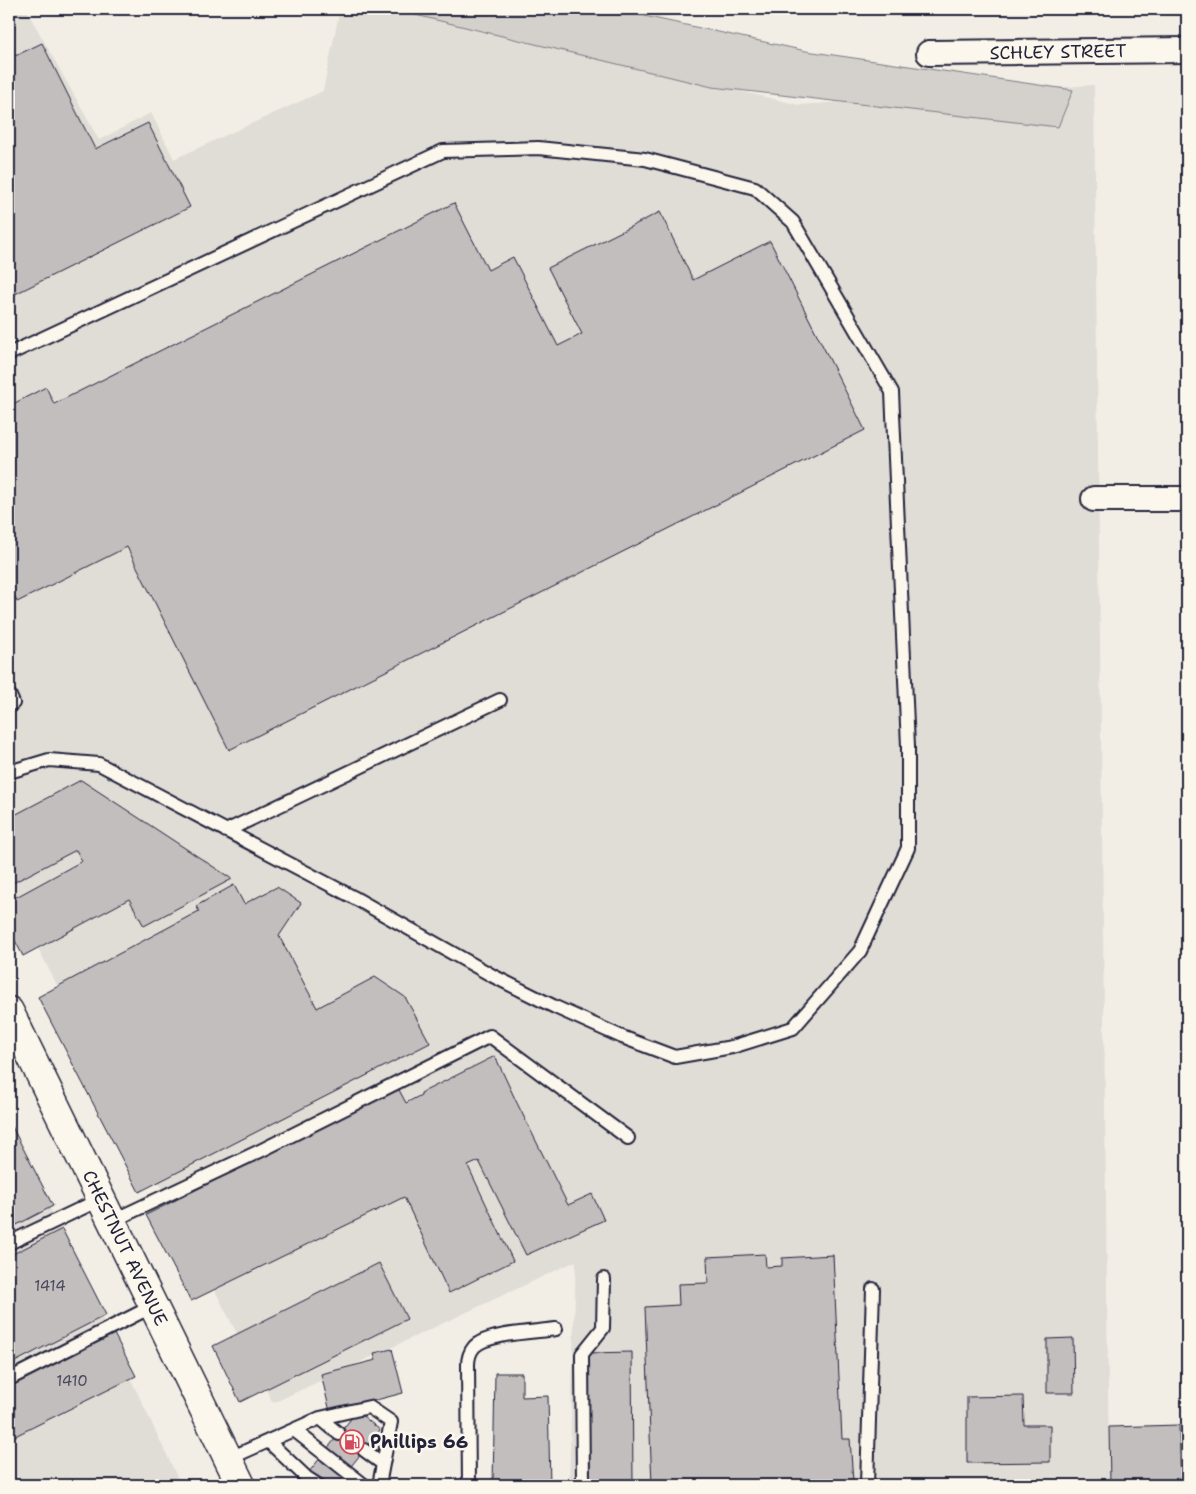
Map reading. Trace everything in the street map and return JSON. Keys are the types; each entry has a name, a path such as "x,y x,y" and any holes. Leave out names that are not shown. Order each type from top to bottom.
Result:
{"main road":[{"name":"CHESTNUT AVENUE","path":"9,1013 241,1485"}],"street":[{"name":"SCHLEY STREET","path":"928,53 1187,50"},
{"path":"1094,499 1187,498"}],"lane":[{"path":"9,354 443,151 538,148 645,159 755,188 793,222 892,392 908,746 908,848 860,951 793,1028 732,1047 675,1057 622,1037 555,1007 493,976 354,897 99,764 49,760 9,772"},
{"path":"9,694 13,703 9,705"},
{"path":"226,830 500,700"},
{"path":"9,1243 106,1210 260,1151 490,1036 628,1138"},
{"path":"583,1485 582,1354 603,1328 604,1279"},
{"path":"867,1485 873,1289"},
{"path":"9,1379 153,1306"},
{"path":"469,1485 469,1354 483,1340 556,1329"},
{"path":"228,1459 320,1418 369,1406 391,1422 379,1485"},
{"path":"320,1418 339,1434"},
{"path":"294,1430 364,1485"},
{"path":"268,1441 306,1478 318,1485"},
{"path":"364,1450 383,1464"}],"shaded area":[{"path":"9,9 26,9 99,140 151,113 174,159 323,91 340,9 392,9 799,105 1094,85 1109,1485 569,1485 576,1261 273,1403 9,892"},
{"path":"391,9 612,9 806,51 1073,90 1058,127 712,87"},
{"path":"9,1122 181,1485 9,1485"}],"building":[{"path":"9,43 15,56 42,43 95,149 148,123 190,207 9,297"},
{"path":"454,203 488,270 513,257 558,346 582,334 548,268 660,212 693,280 770,241 865,430 229,750 127,547 17,602 9,584 9,406 46,387 54,404"},
{"path":"81,780 232,879 144,926 129,899 23,956 9,929 9,901 82,861 76,850 9,885 9,818"},
{"path":"234,885 244,904 277,887 301,903 279,936 317,1008 375,977 405,997 430,1043 139,1192 38,997 199,911 196,906"},
{"path":"495,1056 568,1205 592,1194 604,1220 526,1255 479,1161 468,1166 513,1261 449,1293 404,1197 191,1301 146,1215 398,1088 406,1103 421,1095 421,1093"},
{"path":"9,1121 53,1206 9,1229"},
{"path":"62,1229 106,1315 9,1365 9,1256"},
{"path":"765,1254 766,1267 782,1266 782,1258 833,1255 842,1439 850,1439 853,1481 742,1485 652,1485 645,1307 679,1305 678,1284 708,1283 707,1257"},
{"path":"379,1263 407,1319 240,1402 213,1346"},
{"path":"114,1334 136,1376 9,1439 9,1387"},
{"path":"1073,1338 1074,1393 1047,1393 1047,1339"},
{"path":"392,1349 403,1393 330,1412 321,1374 376,1360 374,1353"},
{"path":"632,1352 633,1485 590,1485 588,1353"},
{"path":"495,1373 522,1373 522,1397 548,1396 550,1485 493,1485"},
{"path":"1023,1396 1024,1425 1050,1425 1050,1462 967,1463 967,1397"},
{"name":"Phillips 66","path":"357,1411 380,1430 336,1485 326,1485 309,1472"},
{"path":"1179,1425 1181,1485 1110,1485 1109,1427"}],"place":[{"name":"Phillips 66","path":"352,1442"}]}
